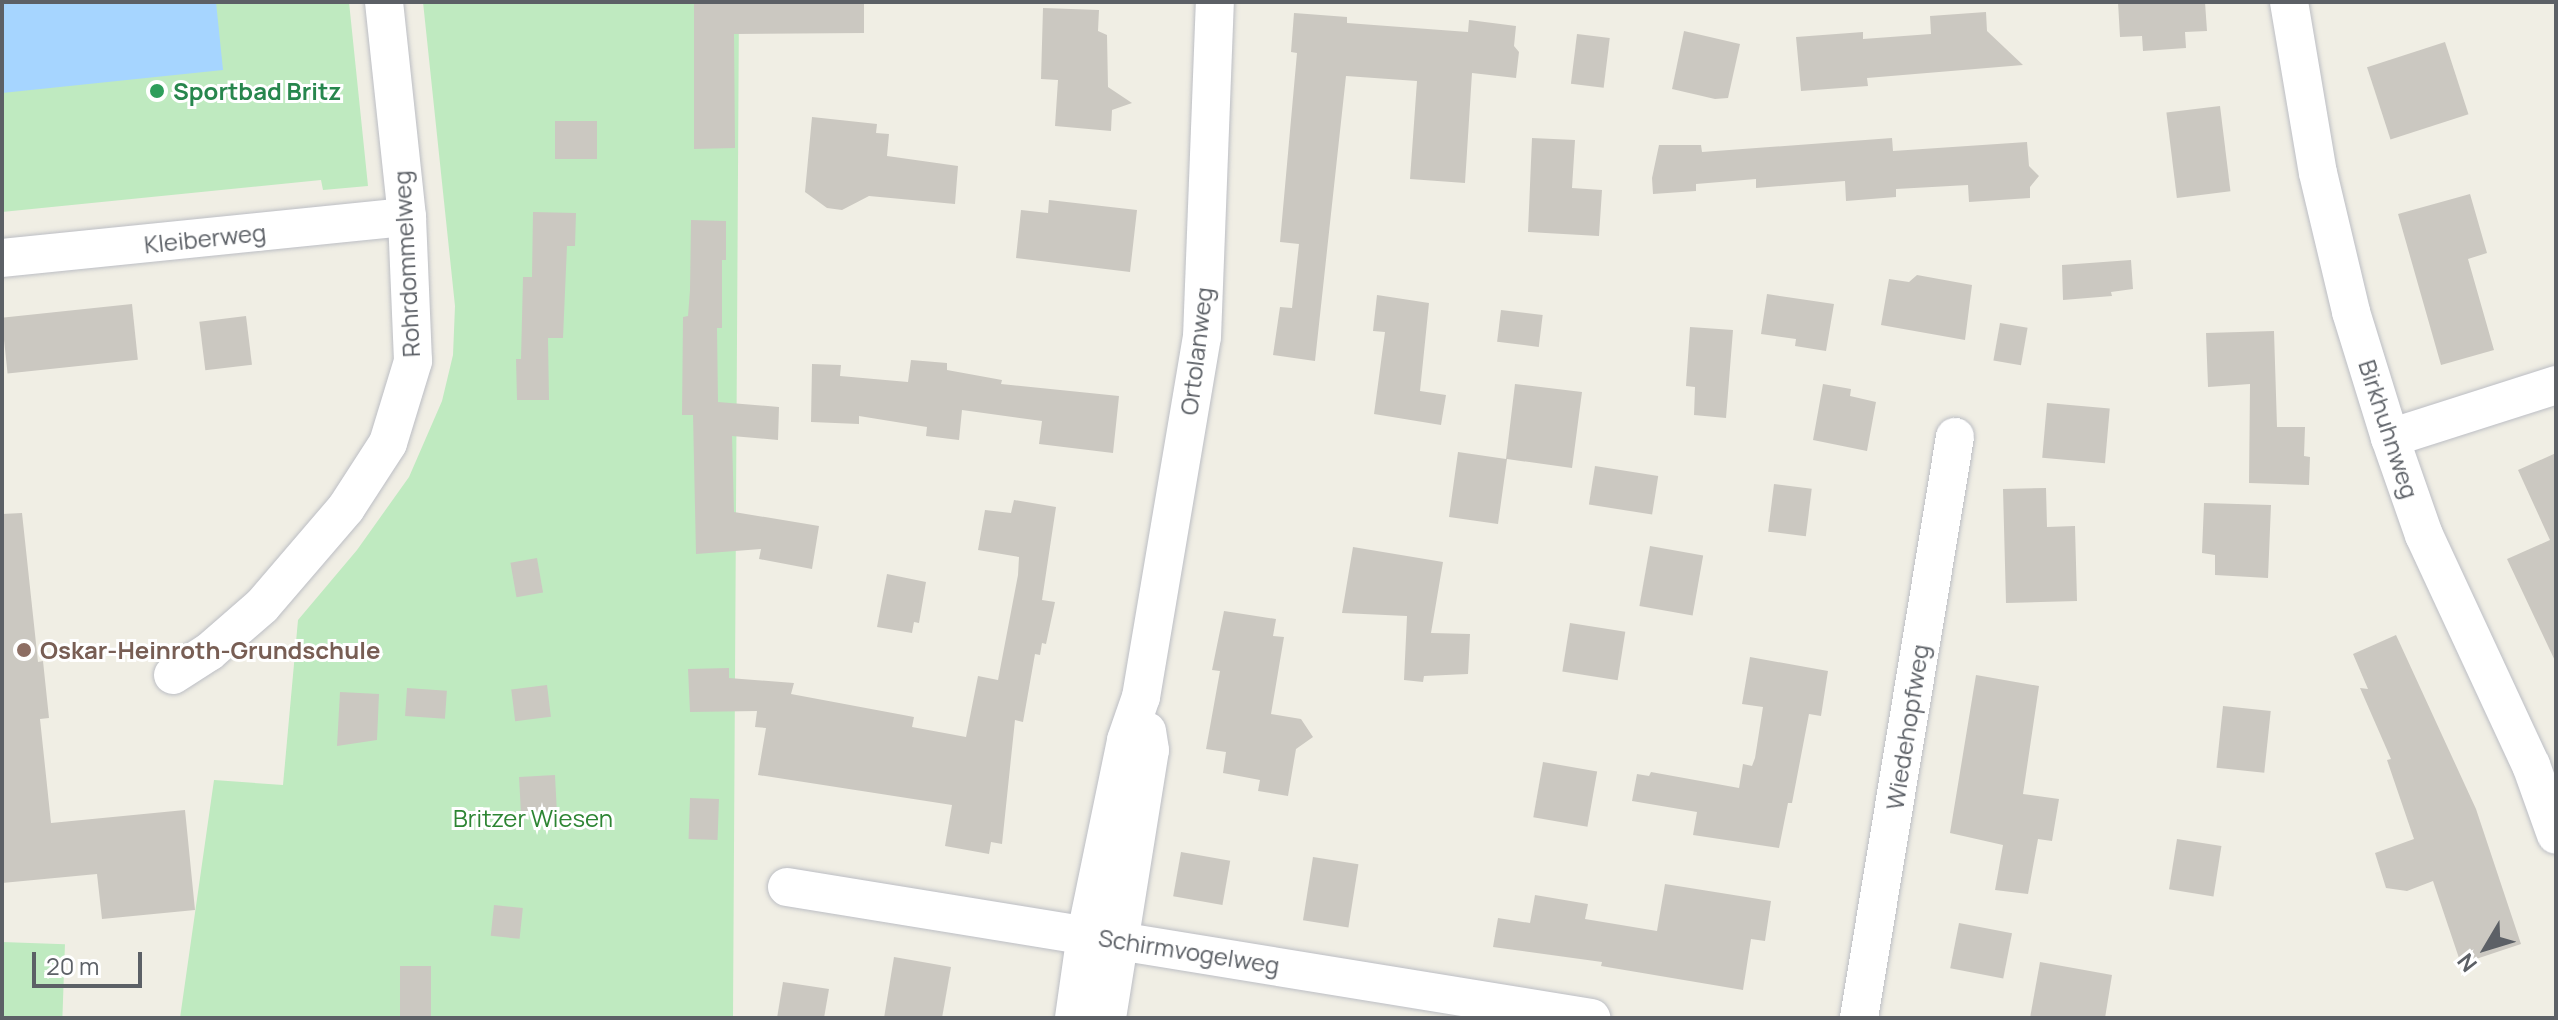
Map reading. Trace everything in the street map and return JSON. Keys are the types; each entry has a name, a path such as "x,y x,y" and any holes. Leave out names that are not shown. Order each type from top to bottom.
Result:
{"street":[{"name":"Rohrdommelweg","path":"173,675 209,652 262,606 346,508 388,443 413,361 407,217 384,2"},
{"name":"Ortolanweg","path":"1074,1018 1103,937 1150,750 1141,697 1202,337 1215,2"},
{"name":"Birkhuhnweg","path":"2289,2 2318,173 2351,312 2390,438 2424,535 2531,765 2556,835"},
{"name":"Kleiberweg","path":"2,258 407,217"},
{"path":"2390,438 2556,385"},
{"name":"Wiedehopfweg","path":"1859,1018 1955,437"},
{"name":"Schirmvogelweg","path":"787,887 1591,1018"},
{"name":"Ortolanweg","path":"1103,937 1107,1018"}],"green space":[{"name":"Sportbad Britz","path":"2,2 349,2 368,186 323,190 321,180 2,212"},
{"name":"Britzer Wiesen","path":"423,2 739,2 733,1018 180,1018 214,780 283,785 298,620 357,550 409,477 442,401 453,355 455,306"},
{"path":"2,942 65,944 62,1018 2,1018"}],"water":[{"path":"2,2 216,2 223,70 2,93"}],"building":[{"path":"694,2 864,2 864,33 734,34 735,148 694,149"},
{"path":"2118,2 2205,2 2207,31 2185,32 2186,48 2143,51 2142,36 2120,37"},
{"path":"1043,8 1099,10 1098,31 1107,35 1108,87 1132,103 1112,110 1111,131 1055,126 1058,80 1041,79"},
{"path":"1986,12 1987,31 2023,65 1867,78 1868,86 1801,91 1796,37 1863,32 1863,39 1931,34 1930,16"},
{"path":"1294,13 1347,17 1347,23 1468,32 1469,20 1516,26 1514,46 1519,52 1516,78 1472,73 1465,183 1410,179 1417,81 1346,76 1315,361 1273,355 1280,307 1292,308 1299,244 1280,242 1297,53 1291,52"},
{"path":"1684,31 1740,44 1728,98 1715,99 1672,89"},
{"path":"1577,34 1610,38 1604,88 1571,84"},
{"path":"2445,42 2468,114 2390,140 2367,67"},
{"path":"2220,106 2230,191 2177,198 2166,113"},
{"path":"812,117 877,124 876,133 889,134 887,156 958,166 955,204 869,196 842,210 827,208 805,192"},
{"path":"555,121 597,121 597,159 555,159"},
{"path":"1532,138 1575,140 1572,188 1602,190 1599,236 1528,232"},
{"path":"1892,138 1893,151 2027,142 2029,166 2039,176 2030,187 2030,198 1969,202 1968,185 1896,189 1896,197 1846,201 1845,181 1756,188 1756,179 1696,184 1696,191 1653,194 1652,178 1659,145 1701,145 1702,152"},
{"path":"2470,194 2487,253 2468,259 2494,350 2441,365 2398,214"},
{"path":"1049,200 1137,210 1130,272 1016,258 1021,210 1048,213"},
{"path":"533,212 576,213 575,246 567,246 563,338 548,338 549,400 517,400 516,359 521,359 523,277 532,277"},
{"path":"691,220 726,221 726,260 722,260 722,328 717,328 718,402 779,407 778,440 732,436 734,512 819,526 812,569 759,559 761,549 696,554 693,415 682,415 683,317 688,316"},
{"path":"2131,260 2133,289 2111,292 2112,296 2063,300 2062,265"},
{"path":"1917,275 1972,285 1965,340 1881,325 1889,279 1909,282"},
{"path":"1767,294 1834,304 1826,351 1795,346 1796,339 1761,334"},
{"path":"1377,295 1429,303 1420,391 1446,395 1441,425 1374,414 1385,332 1373,331"},
{"path":"132,304 138,360 8,373 2,318"},
{"path":"1501,310 1543,315 1539,347 1497,342"},
{"path":"246,316 252,365 205,370 199,322"},
{"path":"2000,323 2028,328 2021,365 1993,360"},
{"path":"1690,327 1733,330 1726,418 1694,415 1695,387 1686,386"},
{"path":"2274,331 2277,427 2305,427 2304,456 2310,457 2309,485 2249,483 2250,384 2208,387 2206,333"},
{"path":"911,360 947,363 947,370 1002,380 1001,384 1119,396 1113,453 1039,444 1042,421 962,410 959,440 926,436 927,427 859,416 859,424 811,422 812,364 841,365 840,376 908,382"},
{"path":"1515,384 1582,392 1572,468 1507,459 1498,524 1449,517 1458,452 1506,459"},
{"path":"1823,384 1851,389 1850,396 1876,402 1867,451 1813,440"},
{"path":"2047,403 2110,408 2105,463 2042,458"},
{"path":"2556,453 2556,663 2507,559 2550,540 2518,470"},
{"path":"1595,466 1658,476 1652,515 1589,505"},
{"path":"1774,484 1812,489 1806,536 1768,532"},
{"path":"2046,488 2047,527 2075,526 2077,601 2006,603 2003,489"},
{"path":"1014,500 1056,507 1042,600 1055,602 1046,644 1042,643 1040,655 1035,654 1023,722 1015,720 1002,844 991,842 989,854 945,846 952,805 758,775 766,728 755,727 757,711 690,712 688,669 729,668 729,678 794,683 791,694 914,717 912,727 966,737 978,676 998,680 1018,575 1019,557 978,550 985,510 1011,513"},
{"path":"2204,503 2271,505 2268,578 2215,575 2215,555 2202,553"},
{"path":"22,513 38,662 43,661 49,718 40,719 51,823 185,810 195,910 102,919 97,874 2,883 2,514"},
{"path":"1650,546 1703,555 1693,615 1639,606"},
{"path":"1353,547 1443,562 1431,633 1470,634 1468,674 1424,676 1423,682 1404,680 1407,616 1342,613"},
{"path":"537,558 543,592 516,597 510,563"},
{"path":"887,574 926,582 919,623 914,622 912,633 877,627"},
{"path":"1224,611 1276,619 1273,636 1284,637 1271,714 1301,719 1313,737 1296,749 1288,796 1258,791 1260,780 1223,773 1226,752 1206,749 1220,671 1212,670"},
{"path":"1570,623 1625,632 1618,680 1562,671"},
{"path":"2396,635 2476,809 2521,944 2461,964 2433,881 2407,891 2386,888 2375,853 2414,839 2387,760 2391,759 2360,688 2368,689 2353,654"},
{"path":"1750,657 1828,671 1821,716 1809,714 1792,803 1788,803 1779,848 1693,835 1697,812 1632,801 1637,774 1649,776 1651,772 1739,788 1743,764 1752,766 1755,758 1763,707 1742,704"},
{"path":"1976,675 2039,686 2023,794 2059,799 2052,841 2038,839 2028,894 1995,890 2003,845 1950,833"},
{"path":"547,685 551,717 515,721 511,689"},
{"path":"407,688 447,691 445,719 405,716"},
{"path":"340,692 379,694 377,740 337,746"},
{"path":"2223,706 2271,711 2264,773 2217,768"},
{"path":"1543,762 1597,772 1587,827 1533,817"},
{"path":"555,775 557,814 521,816 519,777"},
{"path":"690,798 719,799 718,840 689,839"},
{"path":"2177,839 2221,846 2213,896 2169,889"},
{"path":"1181,852 1230,861 1222,905 1173,896"},
{"path":"1313,857 1358,864 1348,927 1303,920"},
{"path":"1665,884 1771,901 1765,941 1751,939 1743,990 1601,966 1602,962 1493,947 1498,918 1530,923 1535,895 1588,904 1585,919 1657,931"},
{"path":"494,905 523,908 520,939 491,936"},
{"path":"1959,923 2012,933 2003,978 1950,968"},
{"path":"894,957 951,967 942,1018 884,1018"},
{"path":"2040,962 2112,975 2105,1018 2030,1018"},
{"path":"400,966 431,966 431,1018 400,1018"},
{"path":"783,982 829,989 824,1018 777,1018"}],"place":[{"name":"Sportbad Britz","path":"157,91"},
{"name":"Oskar-Heinroth-Grundschule","path":"24,650"}]}
